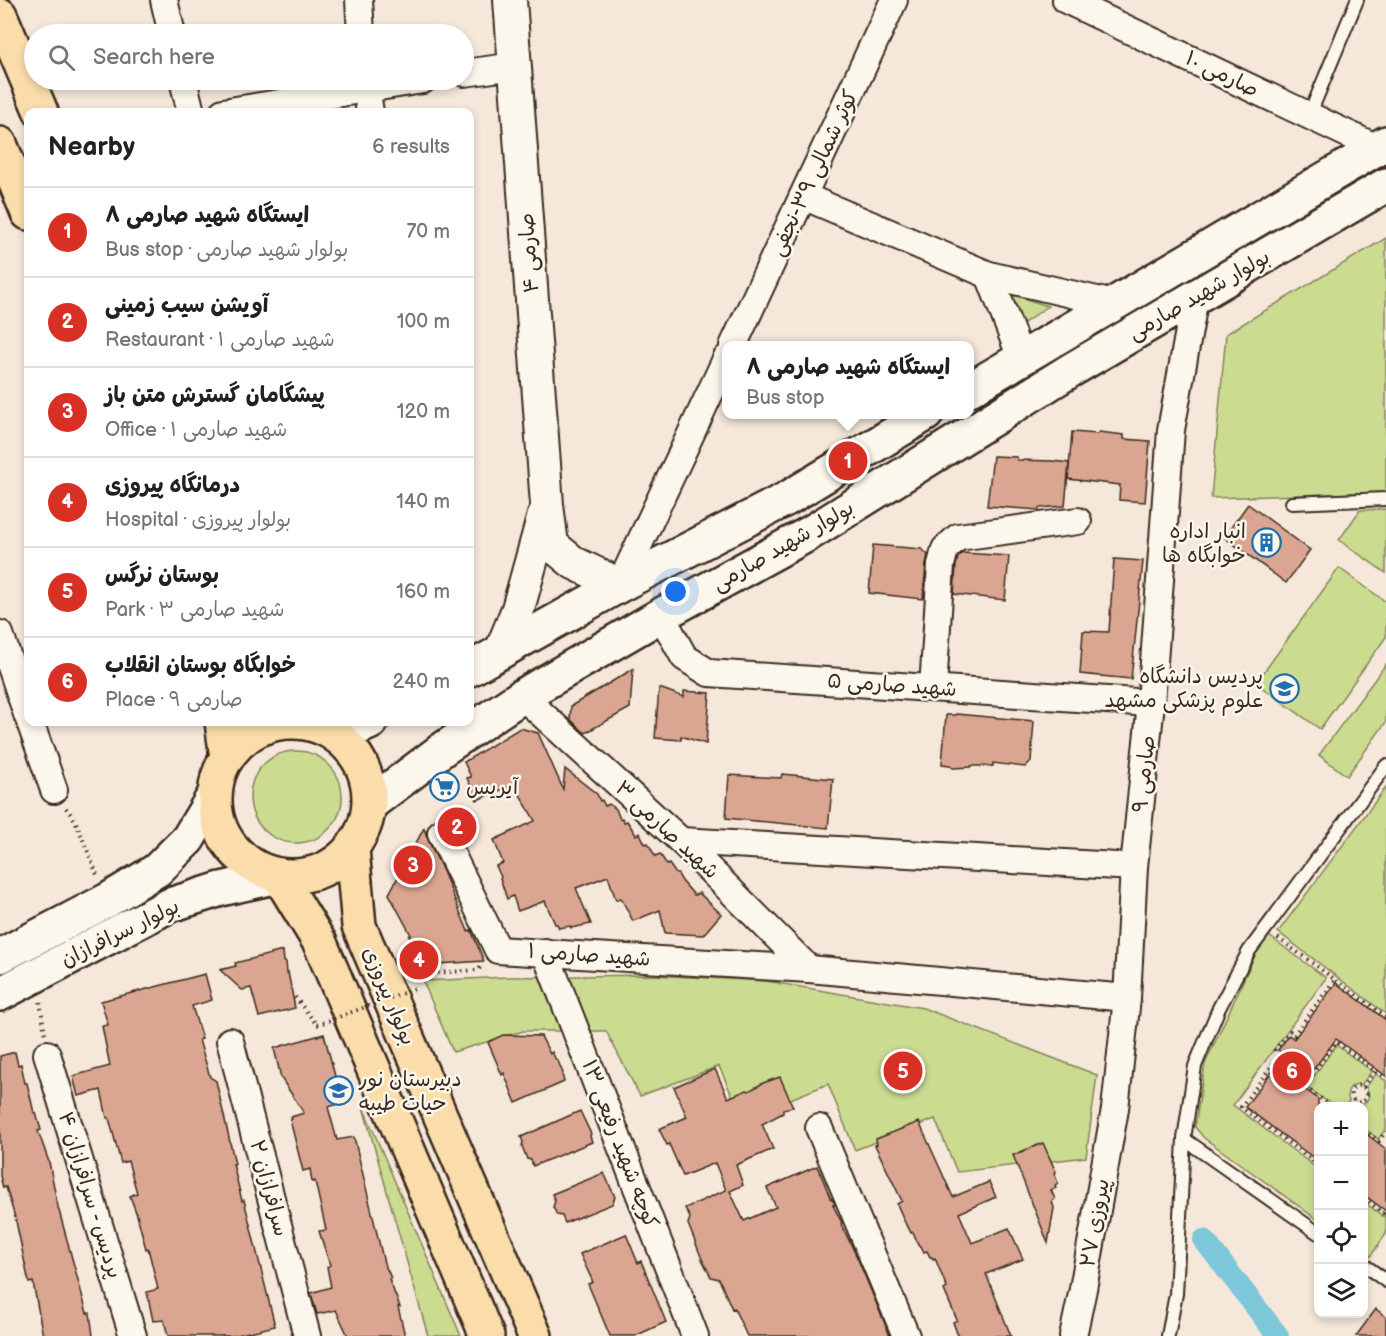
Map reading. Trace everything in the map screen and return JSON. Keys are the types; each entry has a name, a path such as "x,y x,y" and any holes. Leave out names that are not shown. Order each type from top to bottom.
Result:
{"main road":[{"path":"0,15 24,72"},
{"path":"32,90 39,108"},
{"name":"بولوار شهید صارمی","path":"974,385 1382,146"},
{"path":"4,164 24,205"},
{"name":"بولوار شهید صارمی","path":"370,804 443,749 522,696 661,615 810,533 1071,370 1386,185"},
{"name":"بولوار شهید صارمی","path":"474,667 620,585 788,498 918,419"},
{"path":"223,726 227,758"},
{"path":"271,726 242,740 227,758 218,775 215,794 217,817 225,838 239,855 257,868 279,876 299,877 319,872 337,863 352,849 365,828 370,804 369,785 363,766 352,750 319,727"},
{"name":"بولوار سرافرازان","path":"0,956 108,900 157,870 188,839 215,794"},
{"name":"بولوار پیروزی","path":"352,849 359,926 535,1336"},
{"name":"بولوار سرافرازان","path":"0,994 170,905 221,889 279,876"},
{"name":"بولوار پیروزی","path":"279,876 320,943 487,1336"}],"street":[{"path":"164,0 170,24"},
{"path":"359,0 361,24"},
{"name":"صارمی ۴","path":"510,0 547,505 552,545 574,563 620,585"},
{"name":"کوثر شمالی ۳۹-نجفی","path":"735,341 894,0"},
{"name":"صارمی ۱۰","path":"1066,0 1309,116 1382,146"},
{"path":"474,72 516,66"},
{"path":"186,90 190,108"},
{"path":"253,108 367,93"},
{"path":"803,196 989,275 1114,304"},
{"path":"989,275 1021,358"},
{"name":"صارمی ۹","path":"1115,1109 1127,998 1134,867 1151,703 1171,430 1195,297"},
{"path":"620,585 722,368"},
{"path":"501,651 518,609 547,505"},
{"path":"933,688 940,565 945,549 958,537 1078,521"},
{"name":"شهید صارمی ۵","path":"661,615 684,657 709,673 1151,703"},
{"path":"0,634 24,705"},
{"name":"شهید صارمی ۳","path":"522,696 681,841 809,969"},
{"path":"31,726 54,790"},
{"name":"شهید صارمی ۱","path":"441,833 498,950 809,969 1127,998"},
{"path":"681,841 1134,867"},
{"name":"کوچه شهید رفیعی ۱۳","path":"545,952 695,1336"},
{"name":"سرافرازان ۲","path":"230,1041 307,1336"},
{"name":"پردیس - سرافرازان ۴","path":"48,1054 133,1336"},
{"name":"پیروزی ۲۷","path":"1073,1336 1115,1109"},
{"path":"819,1128 906,1336"}],"lane":[{"path":"1309,116 1357,0"},
{"path":"1292,503 1386,499"},
{"path":"1168,1336 1176,1294 1184,1139 1195,1066 1219,1008 1249,951 1386,766"},
{"path":"1184,1139 1314,1230"},
{"path":"1368,1268 1386,1281"}],"path":[{"path":"54,790 75,820 108,900"},
{"path":"1266,928 1386,1017"},
{"path":"416,975 478,970 498,950"},
{"path":"36,975 48,1054"},
{"path":"1314,1162 1241,1107 1280,1055 1275,1050 1290,1031 1294,1035 1335,979"},
{"path":"295,997 317,1025 414,989"},
{"path":"1325,1102 1304,1086 1336,1042 1386,1078"},
{"path":"1363,1088 1375,1071"},
{"path":"1357,1086 1363,1088 1367,1093 1366,1097 1360,1102 1354,1100 1351,1095 1352,1090 1357,1086"},
{"path":"1368,1133 1379,1141 1386,1131"},
{"path":"1368,1201 1383,1213 1386,1208"}],"green space":[{"path":"1386,238 1386,492 1211,498 1226,334"},
{"path":"1013,295 1048,306 1021,325"},
{"path":"1386,509 1386,573 1339,540 1360,510"},
{"path":"1339,568 1386,602 1386,637 1320,729 1256,683"},
{"path":"1386,664 1386,722 1347,776 1319,755"},
{"path":"296,751 314,754 329,764 339,779 342,797 339,815 329,830 314,840 296,843 278,840 263,830 253,815 250,797 253,779 263,764 278,754"},
{"path":"1386,787 1386,1014 1278,932"},
{"path":"1269,936 1326,978 1233,1105 1314,1166 1314,1217 1204,1138 1195,1127 1205,1064 1256,953"},
{"path":"650,975 766,981 923,1008 1097,1075 1086,1157 957,1172 935,1119 855,1150 828,1084 742,1118 719,1066 640,1096 606,1031 523,1031 453,1052 423,981"},
{"path":"1336,1045 1372,1071 1362,1084 1350,1088 1348,1102 1328,1102 1306,1087"},
{"path":"1376,1074 1386,1081 1386,1129 1378,1139 1368,1131 1366,1087"},
{"path":"363,1107 461,1336 428,1336"},
{"path":"1368,1205 1384,1217 1386,1214 1386,1234 1370,1257 1368,1256"}],"building":[{"path":"1072,432 1098,434 1099,432 1124,435 1124,439 1150,441 1145,502 1119,500 1120,485 1068,479"},
{"path":"993,456 1069,463 1065,506 1039,508 1039,510 987,506"},
{"name":"انبار اداره خوابگاه ها","path":"1248,504 1310,550 1286,583 1224,537"},
{"path":"873,545 922,549 928,555 923,599 869,593"},
{"path":"963,553 1009,556 1005,600 954,594 956,565 958,557"},
{"path":"1114,559 1143,561 1131,679 1080,674 1083,631 1109,632"},
{"path":"633,669 630,708 585,733 570,719 571,706"},
{"path":"659,688 684,697 684,691 710,693 706,744 681,736 681,740 655,738"},
{"path":"946,715 1034,721 1031,761 1025,767 993,763 993,766 953,768 942,764"},
{"path":"520,728 538,733 563,789 565,769 597,794 605,806 609,804 616,809 620,819 627,821 636,835 640,833 645,844 648,843 655,856 660,854 694,895 699,893 721,914 703,935 665,933 660,910 633,921 621,898 616,900 608,876 576,888 591,924 559,928 545,901 518,911 513,896 507,899 496,866 503,863 494,840 535,821 519,793 512,795 508,787 477,800 467,778 471,777 464,762"},
{"path":"782,774 833,779 828,828 726,818 729,775 781,778"},
{"path":"424,828 468,931 471,930 484,961 422,965 409,936 411,935 389,894"},
{"path":"283,951 295,1008 259,1017 251,988 242,990 220,970 236,966 235,963"},
{"path":"205,974 212,1000 192,1006 210,1077 216,1081 235,1164 233,1164 275,1326 233,1336 168,1336 164,1320 153,1321 147,1292 158,1289 148,1248 146,1249 130,1196 137,1193 128,1161 121,1163 101,1090 78,1096 73,1076 110,1066 102,1026 108,1025 101,1001"},
{"path":"1336,983 1386,1020 1386,1076 1336,1039 1301,1086 1318,1099 1318,1102 1314,1102 1314,1158 1245,1107 1284,1055 1278,1050 1289,1035 1294,1039"},
{"path":"324,1034 342,1103 328,1107 337,1140 354,1137 384,1263 400,1307 398,1307 405,1336 348,1336 336,1310 317,1314 311,1293 331,1287 327,1267 330,1265 319,1231 326,1230 315,1181 312,1182 310,1169 303,1171 290,1120 291,1117 304,1113 281,1078 274,1048"},
{"path":"503,1035 541,1036 550,1054 552,1052 558,1061 564,1082 516,1103 488,1042"},
{"path":"15,1052 18,1065 21,1064 41,1130 38,1131 49,1162 58,1207 87,1313 90,1313 93,1336 43,1336 33,1282 29,1283 16,1221 6,1187 3,1188 0,1176 0,1056"},
{"path":"715,1069 728,1098 780,1077 793,1107 783,1109 783,1113 762,1124 773,1149 736,1165 743,1185 730,1191 744,1221 776,1207 767,1188 817,1166 890,1336 747,1336 719,1279 711,1277 702,1259 688,1224 690,1218 685,1208 726,1190 715,1163 683,1176 669,1144 667,1145 659,1129 687,1117 674,1087"},
{"path":"580,1111 591,1134 592,1142 533,1166 531,1160 527,1159 521,1137"},
{"path":"919,1122 953,1197 989,1182 996,1197 959,1213 972,1243 1009,1228 1023,1259 986,1274 1011,1336 958,1336 953,1322 957,1320 944,1290 947,1288 935,1258 930,1257 927,1251 924,1252 919,1246 913,1232 911,1233 907,1227 897,1204 902,1201 875,1145 877,1144 876,1139"},
{"path":"1368,1135 1386,1149 1386,1211 1368,1198"},
{"path":"1043,1143 1056,1172 1054,1173 1058,1183 1055,1185 1056,1188 1051,1190 1055,1199 1052,1201 1054,1208 1048,1243 1013,1155"},
{"path":"604,1173 615,1197 612,1204 565,1223 553,1207 555,1201 552,1194"},
{"path":"626,1234 638,1263 641,1261 666,1322 635,1336 610,1336 588,1284 593,1282 580,1254"},
{"path":"1376,1309 1386,1317 1386,1336 1356,1336"}],"waterway":[{"path":"1204,1240 1278,1336"}],"place":[{"name":"ایستگاه شهید صارمی ۸","path":"848,461"},
{"name":"انبار اداره خوابگاه ها","path":"1267,543"},
{"name":"پردیس دانشگاه علوم پزشکی مشهد","path":"1284,688"},
{"name":"آیریس","path":"445,787"},
{"name":"آویشن سیب زمینی","path":"457,827"},
{"name":"پیشگامان گسترش متن باز","path":"413,865"},
{"name":"درمانگاه پیروزی","path":"419,960"},
{"name":"بوستان نرگس","path":"903,1071"},
{"name":"خوابگاه بوستان انقلاب","path":"1292,1071"},
{"name":"دبیرستان نور حیات طیبه","path":"338,1091"}]}
